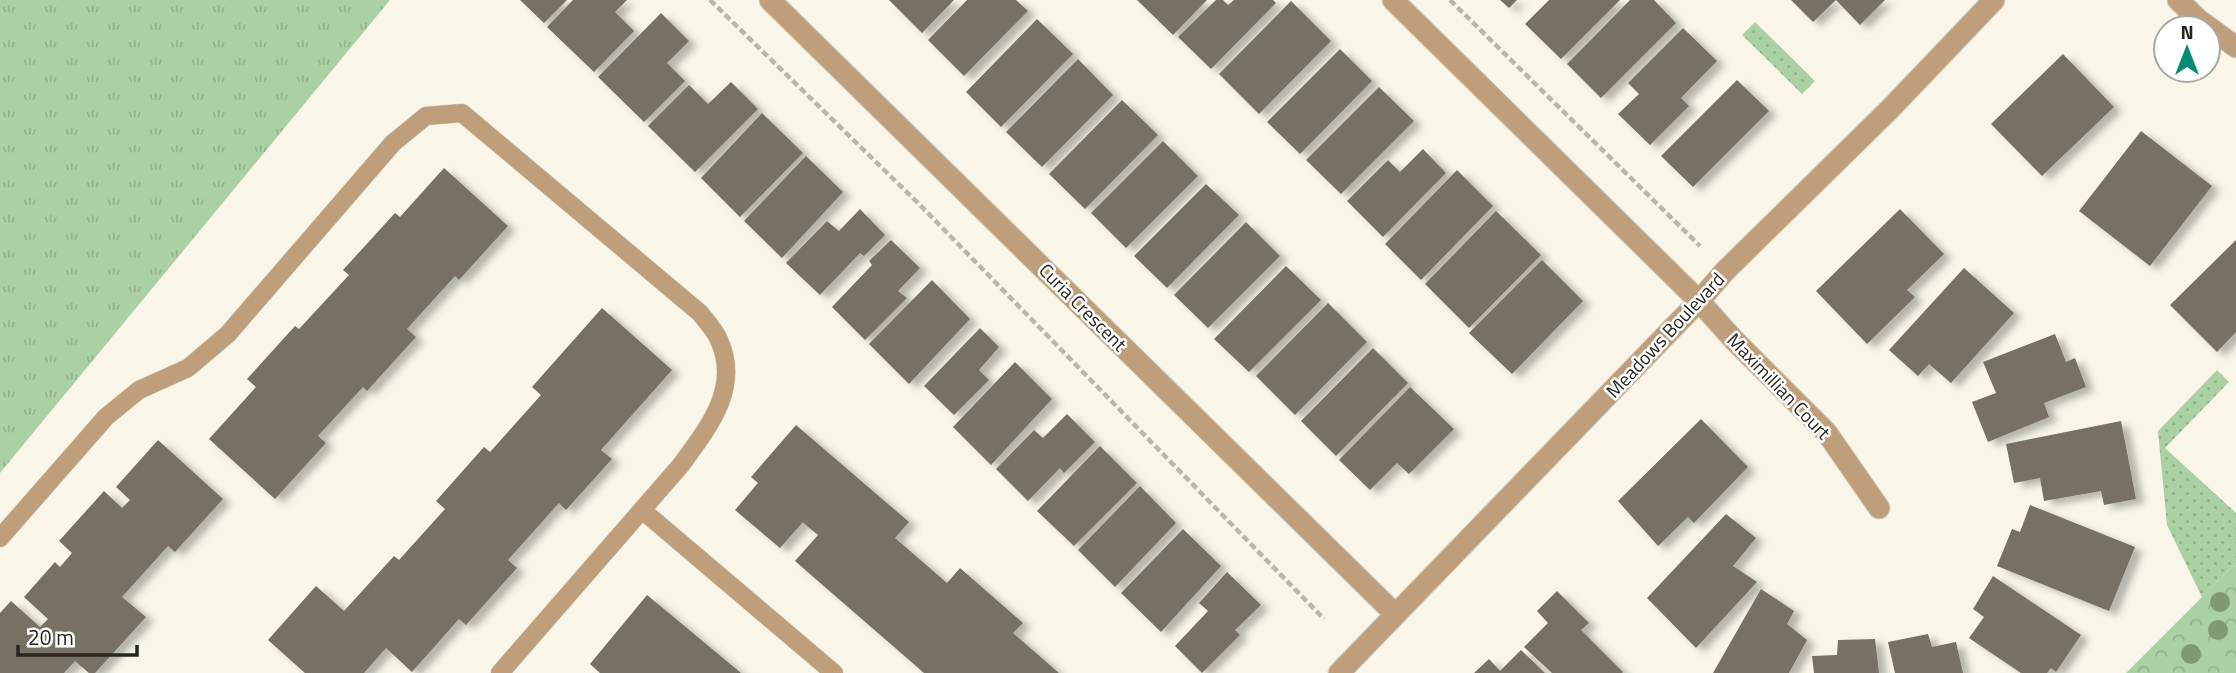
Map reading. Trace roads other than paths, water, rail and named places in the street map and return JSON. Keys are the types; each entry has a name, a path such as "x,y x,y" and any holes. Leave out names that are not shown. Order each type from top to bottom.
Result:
{"street":[{"name":"Curia Crescent","path":"770,0 1395,614"},
{"path":"1393,0 1699,301"},
{"name":"Meadows Boulevard","path":"1339,673 1725,271 1890,109 1994,0"},
{"path":"2178,0 2199,20 2236,47"},
{"name":"Maximillian Court","path":"1699,301 1734,341 1827,433 1879,508"}],"lane":[{"path":"0,538 106,417 139,390 188,368 228,334 393,142 426,116 462,113 700,313 719,339 727,369 723,399 707,429 681,465 500,673"},
{"path":"642,510 834,673"}]}
